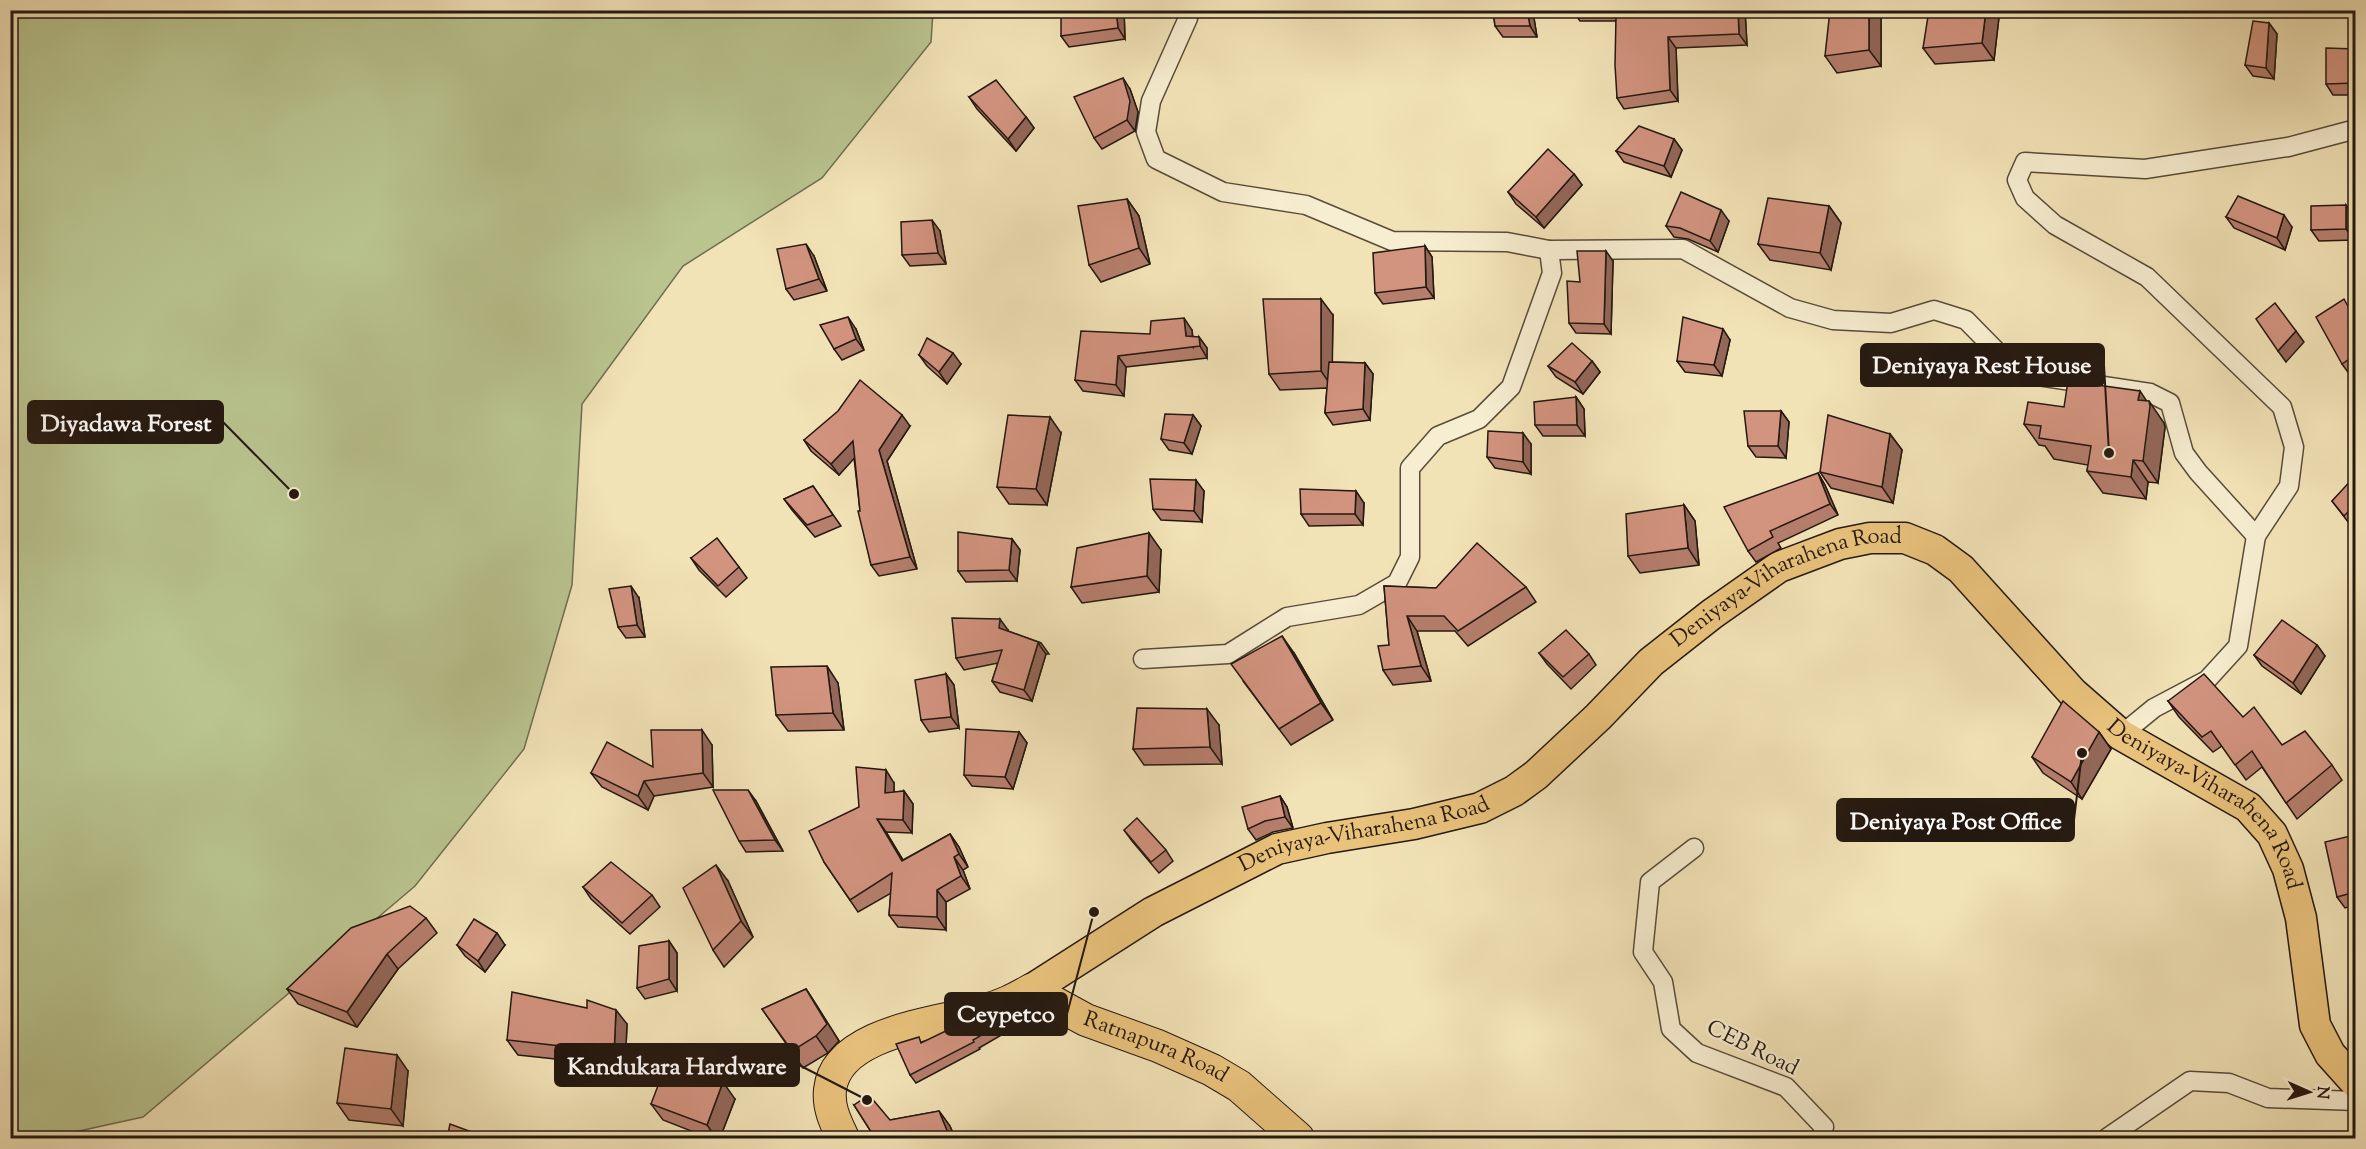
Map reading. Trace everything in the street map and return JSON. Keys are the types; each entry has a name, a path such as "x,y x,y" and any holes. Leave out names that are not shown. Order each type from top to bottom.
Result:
{"highway":[{"path":"843,1138 831,1107 830,1088 846,1059 866,1044 889,1034 917,1024 955,1018 1009,1003 1030,990"},
{"name":"Ratnapura Road","path":"1030,990 1086,1020 1158,1046 1212,1070 1239,1086 1298,1138"}],"main road":[{"name":"Deniyaya-Viharahena Road","path":"1030,990 1154,912 1277,849 1414,824 1480,808 1514,791 1536,775 1598,717 1651,662 1712,614 1779,567 1840,544 1870,538 1905,538 1935,549 1961,569 2073,693 2121,735 2248,807 2272,834 2288,869 2301,918 2315,1025 2330,1054 2355,1083"}],"street":[{"path":"1189,10 1188,18 1150,101 1146,132 1156,159 1223,192 1306,205 1392,241 1507,242 1550,250 1683,249 1790,308 1833,320 1891,323 1934,310 1966,320 2018,373 2150,393 2170,403 2184,453 2256,536"},
{"path":"2121,735 2154,708 2207,680 2238,646 2256,536 2289,486 2294,447 2282,407 2148,277 2055,225 2025,198 2018,180 2025,162 2145,169 2288,147 2355,129"},
{"path":"1143,659 1228,654 1287,617 1359,605 1396,583 1410,557 1410,468 1438,436 1479,418 1511,387 1552,273 1550,250"},
{"name":"CEB Road","path":"1694,848 1650,882 1643,952 1663,982 1671,1029 1697,1053 1786,1087 1824,1127 1821,1138"},
{"path":"2107,1138 2190,1081 2229,1083 2268,1098 2355,1101"}],"green space":[{"path":"10,11 933,11 931,42 822,178 683,266 582,404 572,585 524,749 415,886 143,1117 47,1138 10,1138"}],"building":[{"path":"1061,10 1116,10 1118,28 1061,36"},
{"path":"1493,10 1527,10 1530,26 1495,26"},
{"path":"1681,10 1738,10 1739,34 1668,37 1670,90 1617,98 1616,17"},
{"path":"1830,10 1869,10 1869,50 1825,56"},
{"path":"1929,10 1986,10 1982,43 1923,48"},
{"path":"2253,21 2269,23 2266,68 2245,65"},
{"path":"2326,48 2355,49 2355,83 2326,84"},
{"path":"1123,78 1130,101 1127,120 1094,138 1074,97"},
{"path":"996,80 1026,117 1008,139 969,97"},
{"path":"1639,126 1674,139 1664,166 1616,151"},
{"path":"1548,149 1574,174 1536,217 1508,192"},
{"path":"1681,192 1721,210 1710,241 1680,228 1666,226"},
{"path":"2238,196 2284,215 2277,238 2226,217"},
{"path":"1768,198 1829,206 1820,253 1758,244"},
{"path":"1127,199 1139,248 1089,265 1078,206"},
{"path":"2346,205 2346,229 2311,230 2311,206"},
{"path":"932,220 938,253 902,255 901,222"},
{"path":"806,244 819,279 786,289 777,249"},
{"path":"1425,246 1426,287 1375,293 1373,253"},
{"path":"1577,251 1606,251 1604,324 1569,323 1567,281 1580,282"},
{"path":"1263,299 1321,299 1321,371 1269,374"},
{"path":"2344,299 2355,319 2355,355 2342,364 2316,317"},
{"path":"2275,303 2296,331 2278,351 2256,319"},
{"path":"848,317 856,339 834,349 820,325"},
{"path":"1683,317 1723,329 1714,365 1677,361"},
{"path":"1184,318 1186,336 1199,337 1200,346 1118,356 1116,385 1075,380 1081,331 1150,334 1151,321"},
{"path":"927,338 953,353 939,372 919,355"},
{"path":"1572,343 1592,361 1575,382 1548,366"},
{"path":"1329,362 1365,363 1363,409 1325,413"},
{"path":"860,380 902,415 879,450 910,557 871,565 858,511 860,511 853,441 831,464 804,440 838,411"},
{"path":"2068,381 2140,391 2138,400 2149,401 2143,461 2133,460 2131,477 2087,471 2091,446 2039,438 2041,426 2024,424 2028,402 2064,407"},
{"path":"1576,397 1577,425 1535,425 1534,402"},
{"path":"1744,411 1781,411 1778,446 1748,446"},
{"path":"1165,414 1193,415 1184,443 1161,439"},
{"path":"1008,415 1050,417 1036,489 997,487"},
{"path":"1828,415 1890,434 1882,487 1820,472"},
{"path":"1488,431 1523,433 1523,462 1487,457"},
{"path":"1818,473 1830,504 1770,531 1773,537 1748,551 1724,507"},
{"path":"2354,477 2355,505 2344,516 2332,501"},
{"path":"1150,479 1196,480 1194,511 1153,509"},
{"path":"813,486 833,515 807,525 784,499"},
{"path":"1300,489 1356,491 1355,514 1301,514"},
{"path":"1684,505 1688,548 1628,556 1626,514"},
{"path":"958,532 1012,539 1009,570 958,571"},
{"path":"1149,533 1147,576 1071,587 1077,548"},
{"path":"717,538 739,567 718,586 691,558"},
{"path":"1477,543 1526,587 1458,631 1444,616 1407,616 1421,666 1383,670 1378,646 1389,645 1384,586 1436,588"},
{"path":"631,586 637,625 618,627 609,589"},
{"path":"952,618 1000,619 999,628 1041,643 1038,643 1024,690 992,681 1002,650 956,658"},
{"path":"2282,620 2317,645 2293,683 2254,655"},
{"path":"1566,630 1589,654 1563,677 1539,653"},
{"path":"1282,636 1321,703 1279,729 1231,664"},
{"path":"827,666 833,713 776,715 771,667"},
{"path":"946,674 951,717 921,720 915,680"},
{"path":"2204,674 2243,717 2254,707 2282,745 2305,731 2332,765 2286,803 2252,751 2235,765 2211,731 2202,737 2168,701"},
{"path":"2063,701 2099,732 2071,782 2032,757"},
{"path":"1137,708 1207,709 1210,747 1133,749"},
{"path":"966,729 1019,732 1005,777 964,775"},
{"path":"651,730 702,730 703,773 644,781 638,796 591,773 607,742 653,767"},
{"path":"856,767 886,770 885,793 904,791 903,820 877,819 902,861 950,834 959,854 954,857 961,876 937,890 937,917 889,915 892,873 850,900 824,862 809,831 859,807"},
{"path":"713,790 748,790 775,840 739,841"},
{"path":"1280,796 1285,817 1265,821 1248,829 1242,807"},
{"path":"1137,818 1166,850 1151,862 1124,830"},
{"path":"2355,835 2355,892 2337,897 2325,842"},
{"path":"611,862 652,895 622,923 583,887"},
{"path":"716,865 741,921 713,950 683,888"},
{"path":"410,906 426,918 387,954 347,1012 287,989 351,928"},
{"path":"474,919 497,933 478,961 457,945"},
{"path":"669,941 669,979 637,988 639,946"},
{"path":"806,989 827,1024 816,1036 792,1051 762,1009"},
{"path":"512,992 587,1008 587,1000 616,1010 614,1055 587,1055 587,1049 507,1040"},
{"path":"1008,1012 1011,1018 973,1040 974,1042 910,1075 896,1044 919,1037 921,1043 954,1027"},
{"path":"345,1048 397,1055 391,1109 337,1103"},
{"path":"670,1054 723,1082 707,1125 651,1104"},
{"path":"869,1095 890,1120 939,1111 950,1138 895,1138 894,1135 875,1138 854,1105"},
{"path":"450,1124 488,1138 447,1138"},
{"path":"814,1132 819,1138 802,1138"}],"place":[{"name":"Deniyaya Rest House","path":"2109,453"},
{"name":"Diyadawa Forest","path":"294,494"},
{"name":"Deniyaya Post Office","path":"2082,753"},
{"name":"Ceypetco","path":"1094,912"},
{"name":"Kandukara Hardware","path":"867,1100"}]}
